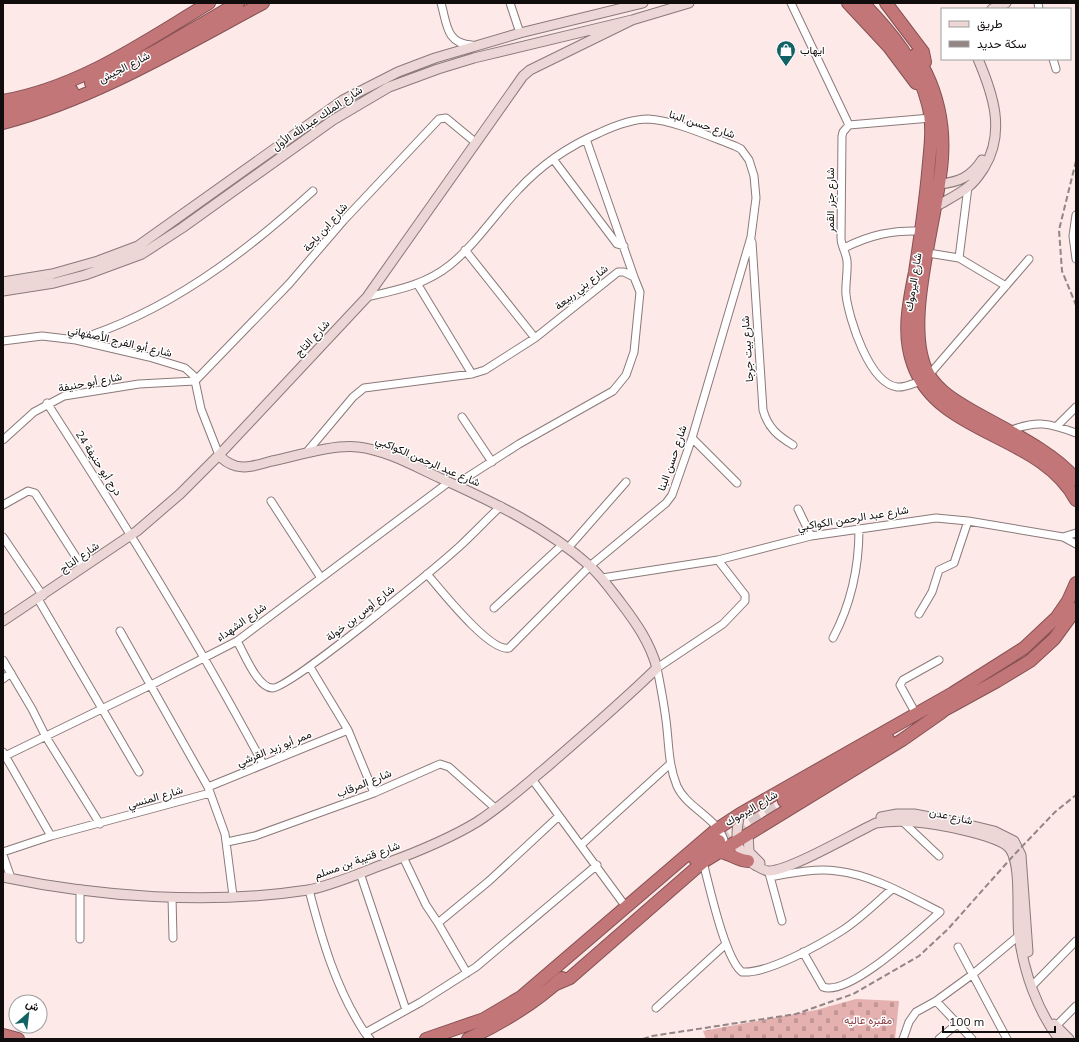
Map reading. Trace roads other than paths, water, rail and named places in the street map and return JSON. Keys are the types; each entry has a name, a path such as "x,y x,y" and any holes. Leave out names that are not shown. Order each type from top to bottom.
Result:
{"highway":[{"name":"شارع الجيش","path":"3,101 30,96 82,77 209,3"},
{"name":"شارع الجيش","path":"3,113 28,108 91,84 154,52 238,3"},
{"path":"3,123 56,107 130,75 262,3"},
{"path":"848,3 889,47 925,95"},
{"name":"شارع اليرموك","path":"864,3 920,68 931,118 930,149 921,231 907,319 910,355 913,364 925,378 954,400 1009,431 1055,460 1076,480"},
{"name":"شارع اليرموك","path":"874,3 907,40 937,101 940,119 942,157 940,184 922,287 918,330 925,378 930,394 948,409 1024,450 1044,464 1066,485 1076,500"},
{"path":"886,3 923,52 920,68"},
{"name":"شارع اليرموك","path":"426,1039 484,1019 521,997 626,907 720,842 740,814 953,693 1024,648 1057,617 1068,601 1076,583"},
{"name":"شارع اليرموك","path":"784,801 876,746 942,712 1030,661 1054,639 1076,609"},
{"path":"556,984 570,978 703,862 720,842 736,841 902,740 942,712"},
{"path":"764,800 766,811 772,818"},
{"path":"720,842 726,852 742,860 748,861"},
{"name":"شارع اليرموك","path":"468,1039 508,1019 556,984 699,855 720,842"},
{"path":"3,1035 18,1039"}],"street":[{"path":"441,3 449,33 452,38 463,45 476,46"},
{"path":"510,3 520,33"},
{"name":"شارع الملك عبدالله الأول","path":"3,282 52,274 98,262 138,246 343,100 398,72 520,33 643,3"},
{"name":"شارع الملك عبدالله الأول","path":"3,291 47,285 85,275 142,254 182,228 333,120 390,87 452,64 632,20 689,3"},
{"path":"791,3 849,125 931,118"},
{"path":"994,8 1006,3"},
{"path":"571,20 572,50"},
{"name":"شارع التاج","path":"3,622 132,536 180,494 219,455 367,297 523,76 530,70 632,20"},
{"path":"937,206 968,187 980,173 992,153 996,132 996,112 978,60"},
{"path":"1053,60 1056,69"},
{"name":"شارع ابن باجة","path":"195,380 289,284 344,220 439,119 446,118 475,142"},
{"name":"شارع حسن البنا","path":"367,297 418,285 451,264 518,190 553,159 586,139 611,127 634,120 650,119 682,127 735,146 745,154 754,176 756,198 751,238 692,438 669,500 590,566"},
{"name":"شارع جزر القمر","path":"849,125 843,132 842,136 841,238 847,261 846,293 848,306 869,362 880,378 889,385 901,388 925,378"},
{"path":"940,184 960,181 973,172 988,150 996,132"},
{"path":"452,483 492,462 519,444 613,391 631,364 634,352 640,292 586,139"},
{"path":"553,159 617,244 624,246"},
{"path":"958,258 968,187"},
{"path":"76,340 118,326 195,284 244,251 312,191"},
{"path":"1076,215 1073,236 1076,259"},
{"path":"844,248 859,240 884,232 921,231"},
{"name":"شارع بيت جرجا","path":"751,238 763,410 766,420 775,433 794,445"},
{"path":"465,250 535,338"},
{"path":"928,253 958,258 1006,286"},
{"path":"925,378 1029,258"},
{"name":"شارع بني ربيعة","path":"306,453 353,397 364,388 472,374 485,370 535,338 618,272 624,272 634,276"},
{"path":"418,285 472,374"},
{"name":"شارع أبو الفرج الأصفهاني","path":"3,341 42,336 76,340 161,360 190,371 195,380"},
{"path":"195,380 202,409 219,455"},
{"name":"شارع أبو حنيفة","path":"3,440 25,418 47,403 64,396 117,387 195,380"},
{"name":"درج أبو حنيفة 24","path":"47,403 132,536 204,659 223,688 263,764"},
{"path":"1057,426 1076,407"},
{"path":"462,417 492,462"},
{"path":"1009,431 1030,424 1057,426 1076,433"},
{"path":"692,438 737,483"},
{"name":"شارع عبد الرحمن الكواكبي","path":"219,455 230,464 238,466 251,466 306,453 346,447 363,448 410,464 501,506 530,522 565,546 590,566 602,578 641,630 652,651 657,668"},
{"path":"494,608 565,546 626,482"},
{"name":"شارع الشهداء","path":"4,755 46,737 151,686 237,641 452,483"},
{"path":"3,504 28,491 35,493 83,568"},
{"path":"271,501 321,578"},
{"name":"شارع أوس بن خولة","path":"237,641 260,682 269,688 276,688 310,667 427,574 460,546 501,506"},
{"path":"798,509 811,536"},
{"name":"شارع عبد الرحمن الكواكبي","path":"602,578 645,570 718,560 811,536 936,518 968,521 1063,537 1076,544"},
{"path":"919,614 932,592 939,570 954,562 968,521"},
{"path":"833,638 845,616 853,583 859,550 859,530"},
{"name":"شارع عبد الرحمن الكواكبي","path":"1063,537 1076,533"},
{"path":"3,537 40,598 139,772"},
{"path":"718,560 745,595 745,601 723,624 657,668 666,715 670,764 680,792 720,842"},
{"path":"427,574 480,633 495,645 505,649 512,645 590,566"},
{"path":"120,631 209,790 227,842 233,896"},
{"path":"3,660 46,737 100,824"},
{"path":"916,714 900,685 903,680 939,660"},
{"path":"310,667 348,730 374,793"},
{"name":"شارع قتيبة بن مسلم","path":"7,878 126,895 172,897 233,896 309,890 403,857 456,834 495,808 532,779 657,668"},
{"path":"3,679 11,673"},
{"name":"ممر أبو زيد القرشي","path":"209,790 263,764 348,730"},
{"path":"4,755 51,836"},
{"name":"شارع المرقاب","path":"227,842 255,836 374,793 440,764 449,767 495,808"},
{"path":"581,845 670,764"},
{"path":"532,779 626,907"},
{"name":"شارع المنسي","path":"3,852 51,836 100,824 209,790"},
{"path":"740,814 736,841 740,851 748,861 769,871 836,871 858,875 892,889 940,912 891,954 853,981 836,988 829,989 823,987 803,952"},
{"name":"شارع عدن","path":"769,871 852,829 882,817 897,814 914,814 958,822 1001,834 1014,841 1017,845 1021,859 1022,933"},
{"path":"438,923 489,881 559,816"},
{"path":"902,821 939,856"},
{"name":"شارع عدن","path":"769,871 799,861 876,823 902,821 926,823 988,837 1007,846 1014,862 1022,933 1034,985 1041,1010 1059,1039"},
{"path":"748,833 747,846 751,855 769,871 782,921"},
{"path":"3,855 7,878"},
{"path":"403,857 426,905 467,973"},
{"path":"703,862 726,944 736,966 742,972 768,967 803,952 842,930 892,889"},
{"path":"365,1033 467,973 596,865"},
{"path":"360,873 406,1010"},
{"path":"80,889 80,939"},
{"path":"309,890 325,948 333,970 355,1017 370,1039"},
{"path":"172,897 173,938"},
{"path":"904,1039 912,1018 921,1008 936,1001 973,974 1022,933"},
{"path":"1034,985 1076,941"},
{"path":"656,1008 726,944"},
{"path":"958,947 1007,1039"},
{"name":"شارع عدن","path":"1034,985 1045,1010 1056,1026 1069,1039"},
{"path":"936,1001 972,1039"},
{"path":"1056,1026 1076,1006"},
{"path":"939,1039 957,1024"}],"tunnel":[{"path":"719,841 784,801"}],"railway":[{"path":"1076,161 1059,230 1062,271 1076,305"},
{"path":"643,1039 652,1036 796,1014 853,994 919,956 948,929 1013,856 1055,812 1076,795"}],"place":[{"name":"ايهاب","path":"786,67"}],"park label":[{"name":"مقبره عاليه","path":"868,1020"}]}
